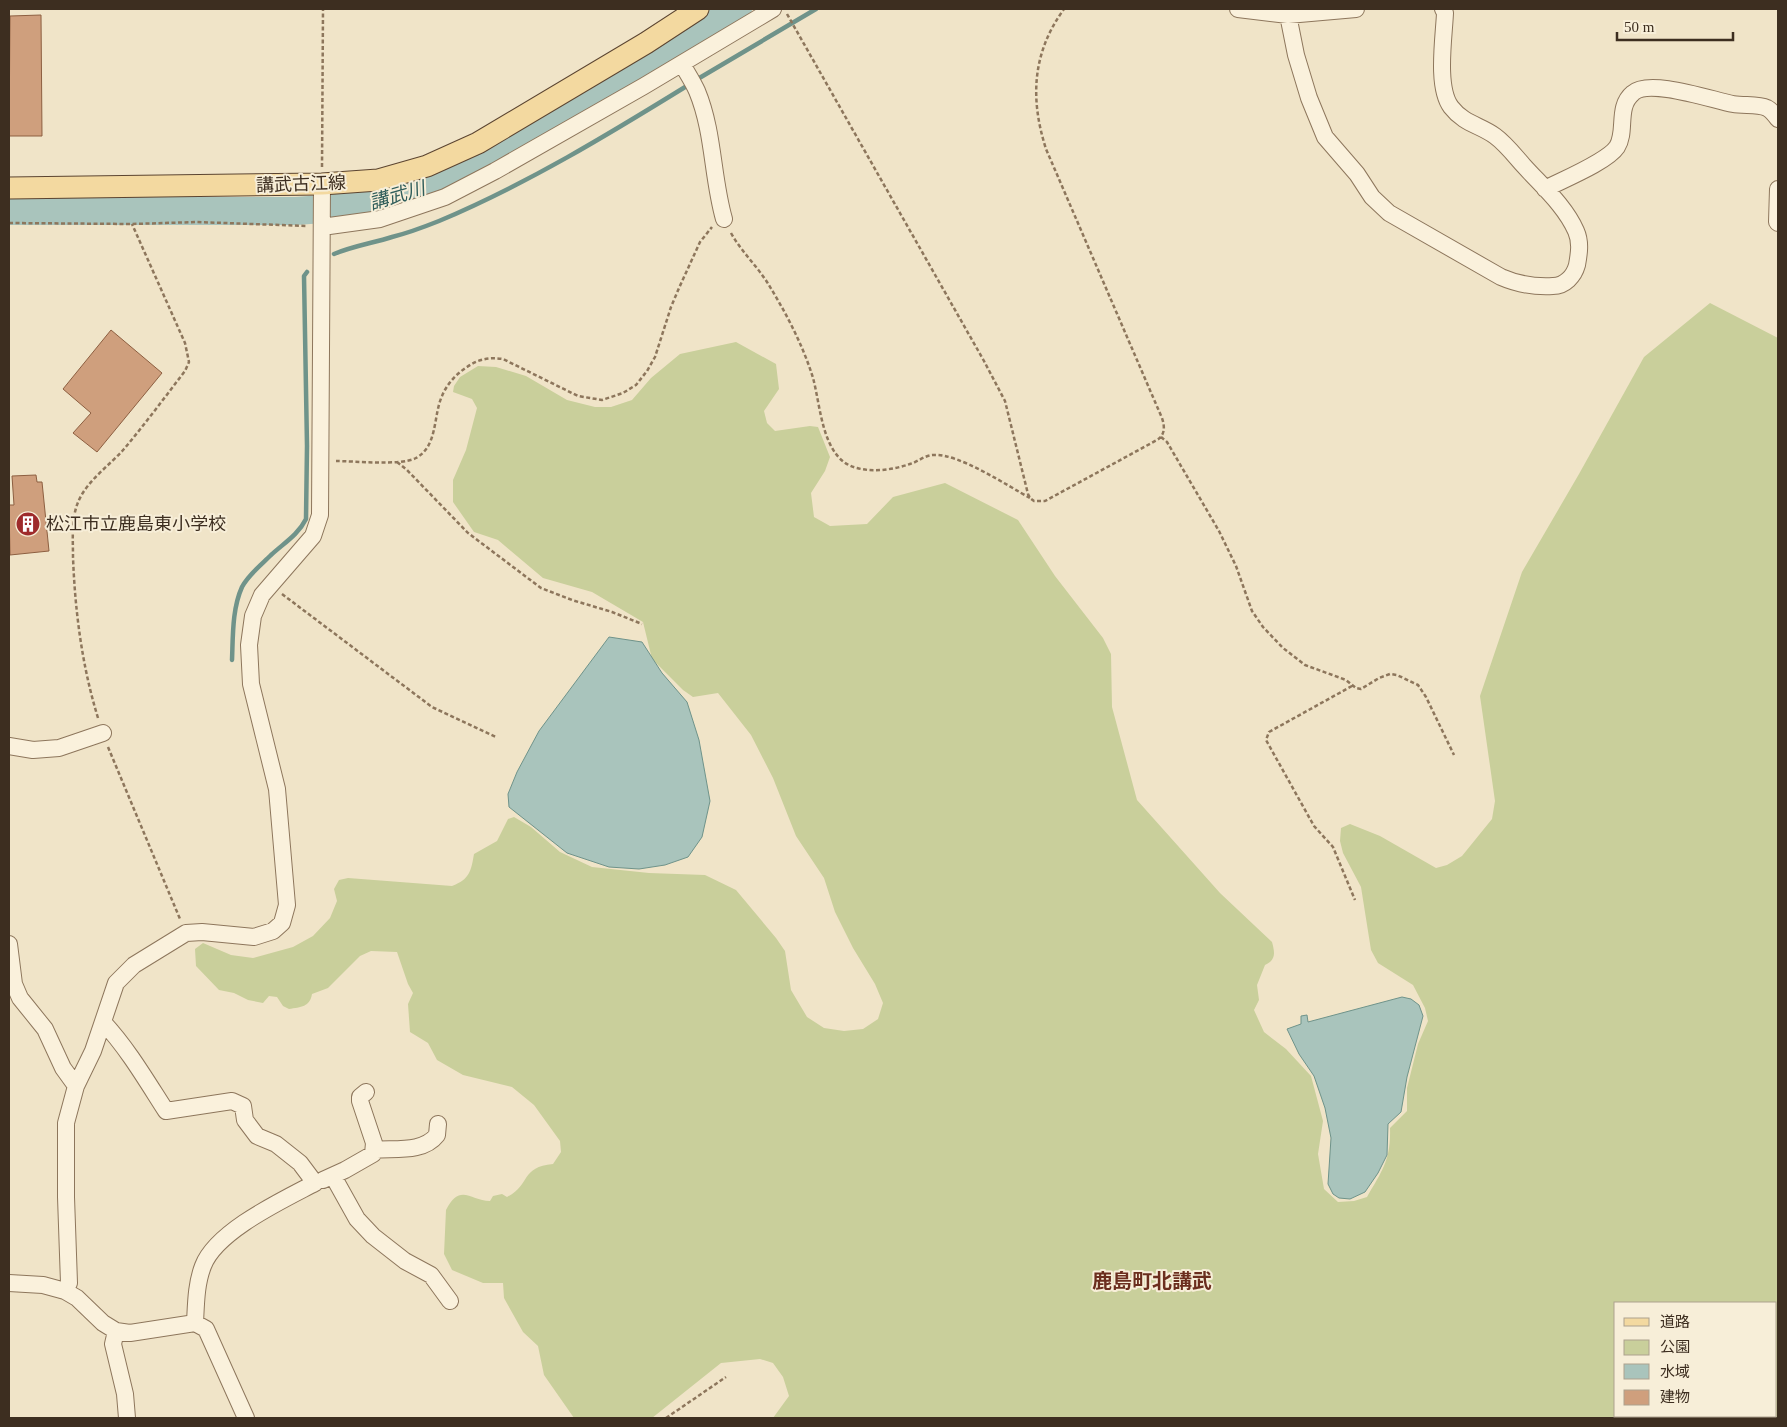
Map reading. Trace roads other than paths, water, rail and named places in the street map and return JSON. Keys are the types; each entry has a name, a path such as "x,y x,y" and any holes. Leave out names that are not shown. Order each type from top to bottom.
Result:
{"main road":[{"name":"講武古江線","path":"9,188 322,190 378,180 427,166 478,143 646,43 698,9"}],"street":[{"path":"322,225 380,220 445,197 496,171 682,64 773,9"},
{"path":"1238,9 1288,15 1356,9"},
{"path":"1288,15 1306,89 1325,137 1357,174 1372,197 1389,213 1501,277 1528,285 1555,286 1564,283 1576,270 1580,243 1577,232 1564,209 1495,136 1468,122 1450,106 1442,80 1445,13 1443,9"},
{"path":"682,64 694,85 709,132 718,200 724,219"},
{"path":"1545,189 1607,156 1618,146 1623,109 1632,93 1639,89 1661,88 1732,104 1768,108 1778,118"},
{"path":"1778,189 1776,222 1778,224"},
{"path":"65,1291 69,1283 66,1123 76,1086 93,1052 116,983 134,965 186,933 202,932 254,937 273,931 282,922 286,905 277,789 251,684 249,645 253,616 262,595 313,536 318,527 320,515 322,461 322,190"},
{"path":"9,746 33,750 59,748 103,733"},
{"path":"9,944 14,984 20,998 45,1029 63,1068 76,1086"},
{"path":"103,1022 134,1061 166,1111 232,1101 243,1106 246,1120 257,1136 276,1144 300,1163 315,1183"},
{"path":"195,1323 196,1295 204,1265 221,1240 252,1218 315,1183 370,1157 374,1150 374,1143 360,1102 360,1096 366,1092"},
{"path":"374,1150 415,1147 428,1144 437,1135 438,1124"},
{"path":"333,1176 358,1218 373,1236 405,1261 431,1275 450,1301"},
{"path":"9,1282 43,1285 65,1291 77,1298 103,1323 116,1331 130,1333 195,1323 206,1329 246,1418"},
{"path":"116,1331 113,1344 126,1394 127,1418"}],"water":[{"path":"609,637 642,642 662,673 687,702 699,740 710,801 702,837 688,857 665,865 639,869 609,867 567,853 509,807 508,794 517,772 539,731"},
{"path":"1402,997 1411,999 1419,1005 1423,1016 1407,1077 1401,1112 1388,1124 1387,1155 1365,1192 1350,1199 1339,1198 1333,1194 1328,1184 1331,1138 1325,1108 1314,1076 1299,1054 1287,1029 1301,1024 1301,1016 1307,1015 1308,1022"}],"waterway":[{"name":"講武川","path":"9,211 296,211 363,206 414,194 481,159 738,9"},
{"path":"696,80 816,9"},
{"path":"334,254 416,230 472,207 536,175 690,84"},
{"path":"232,660 236,604 242,587 255,570 295,534 306,519 307,446 304,276 307,272"}],"place":[{"name":"松江市立鹿島東小学校","path":"28,524"}],"district":[{"name":"鹿島町北講武","path":"1152,1281"}]}
